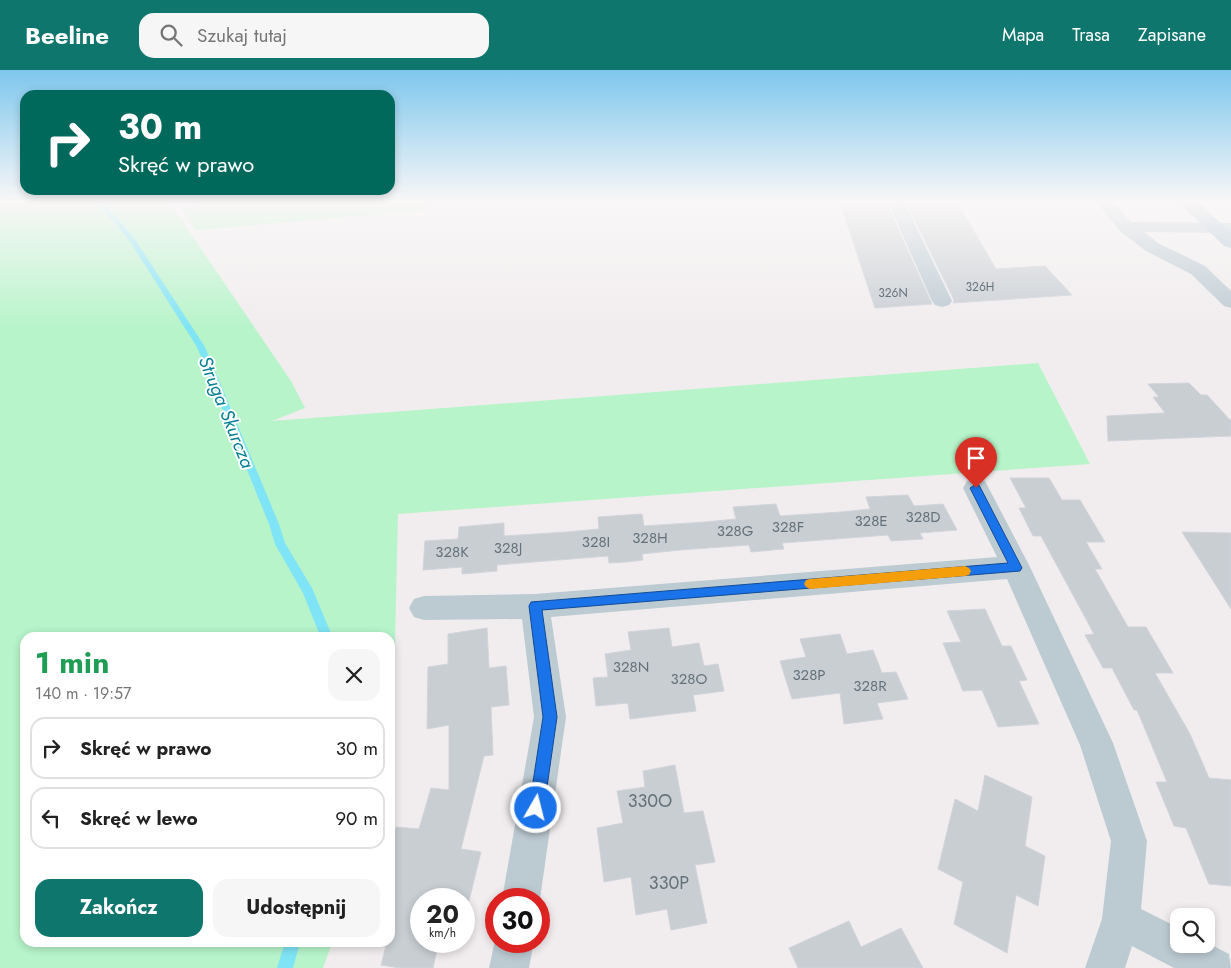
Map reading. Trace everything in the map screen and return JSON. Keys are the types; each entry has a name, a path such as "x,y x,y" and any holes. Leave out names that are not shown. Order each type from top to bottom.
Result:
{"street":[{"path":"915,244 942,301"},
{"path":"1149,244 1198,270 1231,302"},
{"path":"976,488 1016,568 1096,743 1129,841 1121,919 1105,968"},
{"path":"424,608 535,606 1016,568"},
{"path":"523,888 550,717 535,606"},
{"path":"1121,919 1215,968"},
{"path":"509,968 512,953"}],"green space":[{"path":"0,244 198,244 291,381 305,408 272,421 1038,363 1090,464 398,514 395,642 395,632 20,632 20,947 331,947 323,968 0,968"}],"building":[{"path":"854,244 905,244 932,304 875,308"},
{"path":"927,244 981,244 996,269 1045,266 1072,295 953,303 954,300"},
{"path":"1189,383 1201,395 1207,395 1231,421 1231,436 1108,441 1107,416 1165,413 1153,397 1159,397 1148,384"},
{"path":"1010,478 1049,478 1062,500 1080,500 1105,542 1086,542 1102,569 1095,569 1128,627 1146,627 1173,673 1155,673 1190,734 1209,778 1231,780 1231,886 1209,884 1186,828 1174,826 1156,782 1167,782 1137,710 1134,710 1112,668 1103,668 1085,635 1094,634 1041,536 1033,536 1019,508 1026,508"},
{"path":"908,495 914,506 943,504 957,530 920,533 923,539 891,541 888,535 782,543 784,549 751,552 749,545 680,550 642,554 643,560 626,562 609,563 608,556 497,565 497,571 462,574 462,567 423,570 425,541 458,539 459,527 504,523 504,536 567,532 599,529 598,517 642,514 644,526 705,522 736,519 733,507 776,504 780,516 841,512 870,509 866,497"},
{"path":"1182,532 1231,533 1231,609"},
{"path":"985,609 1002,646 1011,646 1027,680 1019,681 1039,724 998,727 982,690 963,691 943,643 961,642 947,611"},
{"path":"487,628 489,668 506,666 509,705 491,707 493,755 484,756 461,849 481,852 472,888 410,888 410,953 436,953 433,968 400,968 381,965 386,947 395,947 396,827 419,829 431,788 449,790 449,725 427,729 428,667 448,664 448,634"},
{"path":"669,628 672,647 699,643 704,666 718,664 724,691 693,695 696,711 630,719 628,703 596,706 593,678 608,677 605,654 631,650 628,632"},
{"path":"840,634 847,654 873,650 882,673 896,672 908,699 877,703 883,719 844,724 840,693 792,699 780,661 806,657 800,639"},
{"path":"675,765 684,813 703,811 715,862 695,865 707,923 671,930 667,909 636,915 631,877 604,882 597,828 623,823 617,791 645,787 643,771"},
{"path":"985,775 1032,797 1025,846 1045,856 1038,906 1016,895 1007,953 954,924 963,882 938,869 955,799 978,811"},
{"path":"849,921 861,947 901,928 923,968 798,968 789,948"}],"waterway":[{"name":"Struga Skurcza","path":"135,244 201,347 274,524 280,544 308,591 325,632"},
{"name":"Struga Skurcza","path":"285,968 291,947"}],"slow traffic":[{"path":"810,584 965,571"}],"route":[{"path":"536,808 550,717 535,606 1016,568 976,488"}]}
